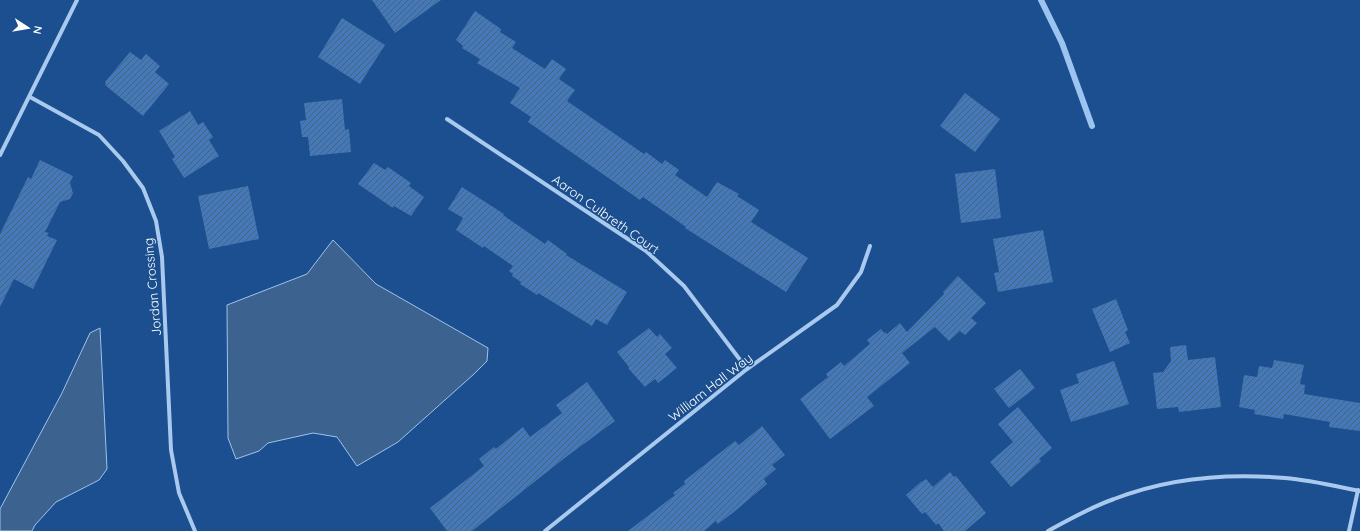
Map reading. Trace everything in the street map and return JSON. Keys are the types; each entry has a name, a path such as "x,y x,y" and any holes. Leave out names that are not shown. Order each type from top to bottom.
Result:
{"street":[{"path":"0,155 77,0"},
{"name":"Jordan Crossing","path":"30,97 99,135 123,161 143,188 156,221 162,257 171,450 179,493 195,531"},
{"name":"Aaron Culbreth Court","path":"447,119 646,251 684,286 747,369"},
{"name":"William Hall Way","path":"545,531 747,369 837,305 861,272 870,246"},
{"path":"1048,531 1078,514 1114,498 1151,487 1205,477 1225,476 1286,478 1359,490 1350,531"}],"water":[{"path":"333,240 376,284 488,348 487,361 398,442 357,466 337,437 313,433 268,443 259,451 236,459 228,438 227,305 307,274"},
{"path":"100,328 107,469 99,480 56,502 35,525 32,531 0,531 0,509 62,393 90,333"}],"building":[{"path":"372,0 441,0 395,33"},
{"path":"475,11 501,29 500,32 516,42 512,48 545,69 552,59 566,69 559,79 575,90 567,101 644,154 646,152 662,164 665,160 679,170 675,175 707,197 717,182 739,194 737,196 759,210 751,222 808,258 786,292 685,228 686,227 643,197 640,200 528,122 531,117 510,103 520,88 477,63 480,59 462,48 463,46 456,40"},
{"path":"342,18 385,45 360,84 318,57"},
{"path":"130,52 141,60 146,54 160,66 155,72 169,84 143,116 105,85 105,82"},
{"path":"965,93 1000,119 975,152 940,126"},
{"path":"342,99 345,130 349,129 351,152 310,156 308,137 302,137 300,121 306,120 304,103"},
{"path":"190,111 198,125 203,122 213,137 209,140 219,156 184,178 172,159 175,157 159,131"},
{"path":"40,160 73,176 70,183 73,193 70,199 60,202 45,232 49,233 47,236 57,240 33,289 14,279 0,307 0,234 28,177 31,179"},
{"path":"374,163 385,170 388,167 411,183 409,186 424,197 411,216 394,206 393,208 358,184"},
{"path":"995,169 1001,218 961,223 955,174"},
{"path":"248,186 259,239 209,249 198,196"},
{"path":"462,187 504,214 503,215 545,244 548,240 567,254 566,255 627,292 607,325 596,319 592,326 538,293 537,295 520,284 521,282 512,276 513,274 509,271 513,266 484,246 483,248 456,230 463,218 448,209"},
{"path":"1043,230 1053,282 998,292 994,273 999,272 993,239"},
{"path":"958,276 986,303 971,318 977,323 965,335 960,331 949,341 935,327 902,353 910,363 867,397 874,406 830,439 800,399 828,377 826,374 841,362 844,366 870,344 867,340 881,329 887,334 900,323 907,332 944,294 943,292"},
{"path":"1116,299 1128,330 1125,332 1130,343 1110,352 1092,309"},
{"path":"649,328 657,337 660,334 672,348 665,354 677,368 658,383 655,379 645,387 628,368 629,367 617,352"},
{"path":"1186,345 1188,360 1215,357 1221,407 1179,412 1178,407 1157,409 1153,373 1163,372 1171,361 1170,347"},
{"path":"1274,360 1304,365 1300,384 1305,385 1304,394 1360,403 1360,431 1329,427 1330,422 1284,414 1283,419 1254,414 1255,410 1239,407 1244,375 1257,377 1259,366 1272,368"},
{"path":"1114,361 1129,404 1071,422 1060,390 1079,383 1076,374"},
{"path":"1020,369 1035,388 1009,408 994,389"},
{"path":"587,382 615,421 566,457 472,531 447,531 430,508 484,466 479,459 494,447 496,449 523,427 530,437 562,413 556,405"},
{"path":"1018,407 1052,448 1039,459 1041,461 1011,487 990,462 1013,442 998,424"},
{"path":"762,426 785,455 772,465 776,469 764,479 767,484 734,512 718,524 716,521 704,531 628,531 675,495 673,493 685,484 684,481 735,441 739,445"},
{"path":"950,472 954,477 956,476 986,513 965,531 944,531 938,523 936,525 925,512 922,514 906,495 926,479 933,487"}],"waterway":[{"path":"1041,0 1062,43 1092,126"}]}
